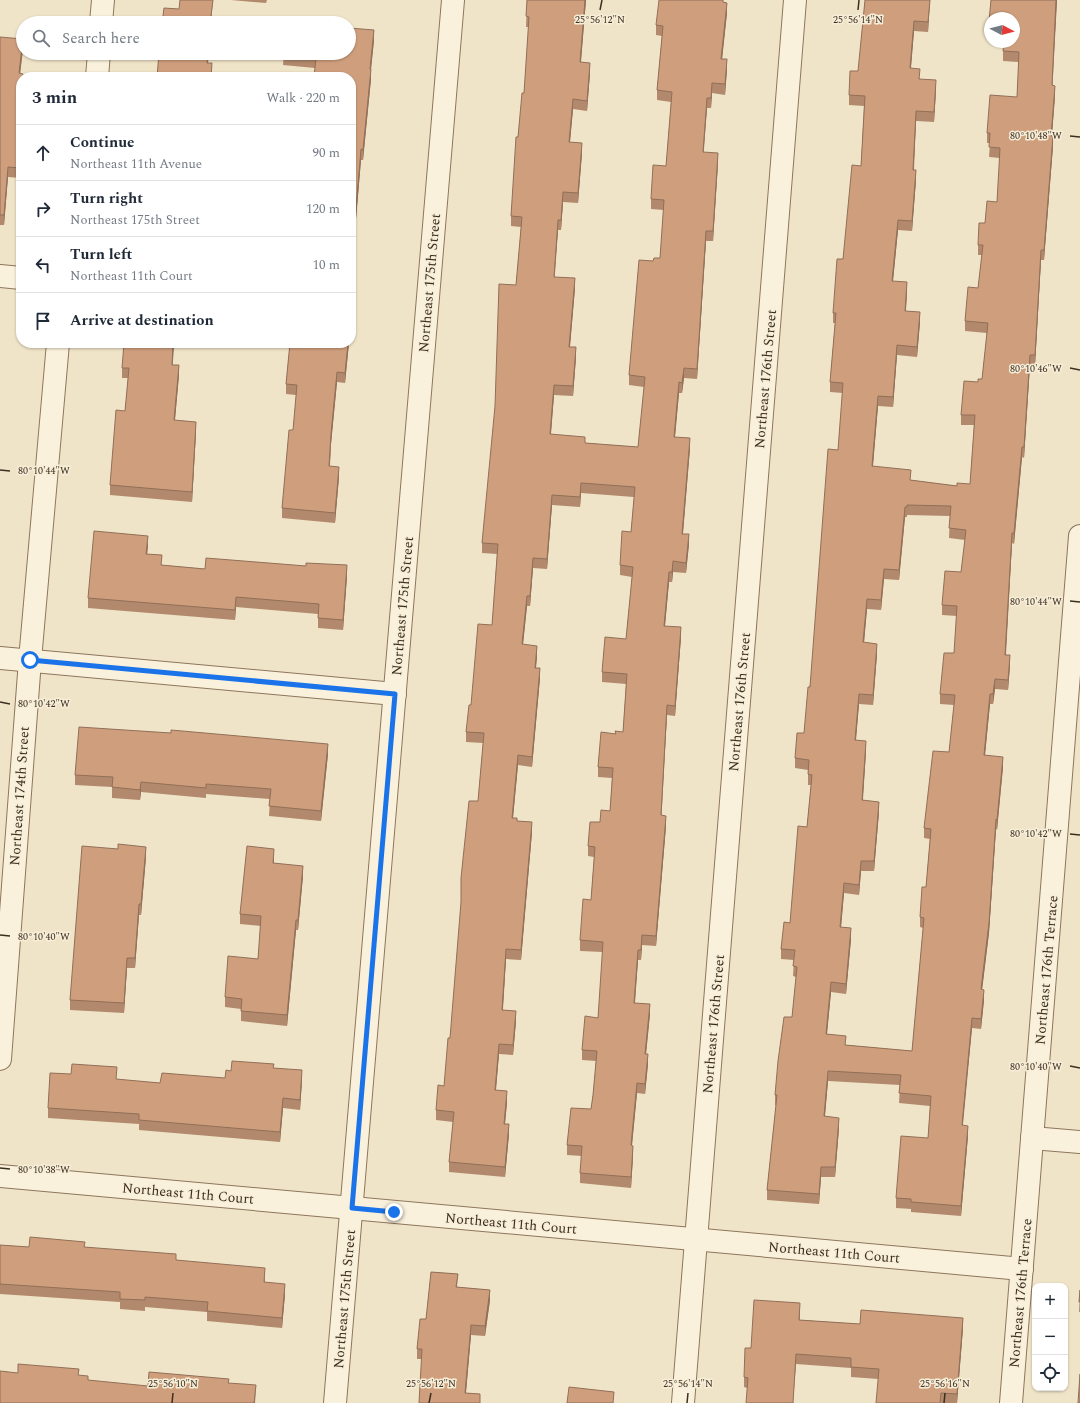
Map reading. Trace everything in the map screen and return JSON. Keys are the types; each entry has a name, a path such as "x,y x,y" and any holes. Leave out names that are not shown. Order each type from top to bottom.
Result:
{"street":[{"path":"102,16 103,0"},
{"name":"Northeast 175th Street","path":"335,1403 452,0"},
{"name":"Northeast 176th Street","path":"683,1403 795,0"},
{"path":"97,72 98,60"},
{"path":"0,276 16,278"},
{"name":"Northeast 174th Street","path":"0,1059 30,660 58,348"},
{"name":"Northeast 176th Terrace","path":"1011,1403 1080,536"},
{"path":"0,658 395,694"},
{"path":"1032,1138 1080,1142"},
{"name":"Northeast 11th Court","path":"0,1176 1022,1269"}],"building":[{"path":"180,0 213,0 211,16 163,16 164,8 179,9"},
{"path":"527,0 585,0 580,62 590,63 587,101 573,99 569,142 582,143 578,193 563,192 561,220 558,220 554,277 575,278 569,347 576,347 573,386 554,385 550,434 585,437 585,443 638,447 645,377 629,375 639,260 653,261 654,258 660,258 664,200 651,199 653,165 666,166 672,92 657,90 663,26 656,25 659,0 723,0 723,2 727,3 721,59 727,59 725,84 712,83 711,98 707,98 703,152 718,153 713,231 706,231 697,369 684,368 682,383 679,382 674,437 690,438 682,534 689,534 686,563 673,561 672,572 669,572 664,626 681,627 675,706 667,705 661,815 666,816 656,936 642,935 641,950 638,950 634,1003 650,1004 645,1054 648,1054 645,1084 637,1083 631,1145 633,1146 631,1177 580,1173 582,1146 567,1145 571,1108 591,1109 593,1095 597,1051 582,1050 585,1016 598,1018 603,942 580,940 583,899 591,900 595,847 588,846 590,822 600,822 601,810 610,811 613,768 598,767 601,732 616,734 615,731 623,732 627,674 602,672 605,637 626,639 633,567 620,565 622,531 631,532 635,487 581,483 580,497 552,495 547,559 533,558 530,596 527,596 522,644 537,646 535,668 540,668 532,757 518,755 512,818 517,818 517,821 532,822 521,950 506,949 502,1010 516,1011 513,1045 499,1044 495,1090 507,1091 504,1124 509,1124 505,1167 449,1162 454,1112 436,1110 438,1085 444,1086 448,1038 450,1038 461,902 461,878 469,801 478,801 484,733 466,732 469,705 471,705 478,624 492,625 498,544 482,543 495,406 499,284 516,285 522,217 511,216 516,137 518,137 522,93 524,93 529,17 526,16"},
{"path":"865,0 930,0 928,22 914,21 910,68 920,69 919,79 936,80 934,112 916,111 913,170 916,170 912,221 898,220 892,281 907,282 905,311 920,312 917,347 897,345 893,397 878,396 872,466 911,470 910,480 957,486 957,483 970,484 975,415 961,415 964,381 978,382 978,379 982,379 988,323 965,321 968,287 978,288 983,245 978,245 979,223 985,223 987,201 997,202 1000,148 989,147 990,133 987,133 990,95 1017,97 1019,52 1003,51 1003,48 1020,48 1020,12 990,12 991,0 1056,0 1052,85 1055,86 1051,136 1053,136 1044,250 1041,250 1035,355 1030,355 1024,447 1022,447 1014,533 1012,533 1005,655 1010,655 1008,680 995,679 993,694 990,694 984,755 1003,757 997,820 996,819 989,923 981,989 984,990 981,1019 972,1018 962,1125 968,1126 961,1206 911,1202 911,1199 896,1198 901,1136 928,1138 931,1096 899,1093 901,1075 828,1071 824,1116 839,1118 835,1167 821,1167 819,1194 767,1190 777,1095 775,1095 778,1061 784,1017 792,1017 797,967 793,966 795,950 781,949 784,922 790,923 798,826 807,827 812,775 808,774 809,760 795,758 797,733 804,733 808,687 810,687 828,449 838,450 843,383 830,382 836,313 833,313 837,259 843,259 852,165 861,166 865,96 849,95 850,71 858,71","holes":["907,505 951,506 949,528 966,530 961,572 945,571 942,605 957,606 954,653 944,653 940,694 955,695 949,752 933,751 924,828 931,829 926,887 922,887 920,917 924,918 912,1051 845,1045 846,1036 826,1034 831,982 846,984 851,928 840,927 844,883 859,885 861,861 874,861 879,802 862,800 866,741 855,740 859,694 873,695 877,644 863,642 867,599 881,600 884,569 899,570 905,507 907,507"]},
{"path":"356,29 374,30 356,208 356,72 315,72 316,60 356,60"},
{"path":"0,37 16,38 16,60 21,60 19,72 16,72 16,168 8,167 4,215 0,215"},
{"path":"158,60 207,60 207,63 212,63 211,72 157,72"},
{"path":"124,348 173,348 172,365 179,365 174,420 196,422 192,492 110,485 116,410 125,411 129,368 122,368"},
{"path":"290,348 348,348 345,373 337,372 331,434 329,466 339,467 335,513 282,508 289,430 293,430 297,385 286,384"},
{"path":"94,531 148,536 146,554 162,555 161,565 205,569 206,558 306,566 306,563 347,565 343,620 318,618 319,604 236,597 235,610 88,598"},
{"path":"79,727 171,733 171,730 328,744 321,811 269,806 271,789 206,784 206,788 141,782 140,790 112,787 113,777 75,775"},
{"path":"118,844 146,847 141,904 139,904 135,958 127,958 124,1003 70,1000 82,846 118,849"},
{"path":"247,846 274,849 273,863 303,866 287,1015 241,1011 242,999 225,997 228,956 258,959 261,916 240,914"},
{"path":"232,1061 274,1064 273,1068 302,1070 300,1100 283,1098 280,1132 139,1120 139,1114 48,1108 50,1073 71,1074 72,1064 117,1067 116,1079 160,1083 162,1073 225,1078 226,1070 231,1071"},
{"path":"30,1237 85,1242 84,1247 176,1254 176,1260 265,1268 264,1282 285,1284 282,1318 207,1311 208,1302 145,1297 145,1300 120,1299 120,1292 0,1284 0,1245 29,1247"},
{"path":"431,1272 458,1274 456,1287 490,1290 485,1326 471,1325 465,1393 480,1394 480,1403 419,1403 422,1349 417,1349 420,1319 426,1319"},
{"path":"754,1300 800,1303 799,1320 860,1324 861,1310 963,1318 957,1394 941,1393 940,1403 876,1403 879,1369 851,1367 851,1358 796,1354 793,1403 746,1403 748,1378 744,1377 745,1348 751,1348"},
{"path":"18,1364 79,1369 78,1375 88,1376 88,1380 148,1386 149,1372 229,1379 228,1383 256,1385 254,1403 0,1403 0,1371 18,1373"},
{"path":"1080,1374 1080,1403 1078,1403"},
{"path":"569,1387 614,1392 613,1403 567,1403"}],"route":[{"path":"30,660 395,694 352,1208 394,1212"}]}
